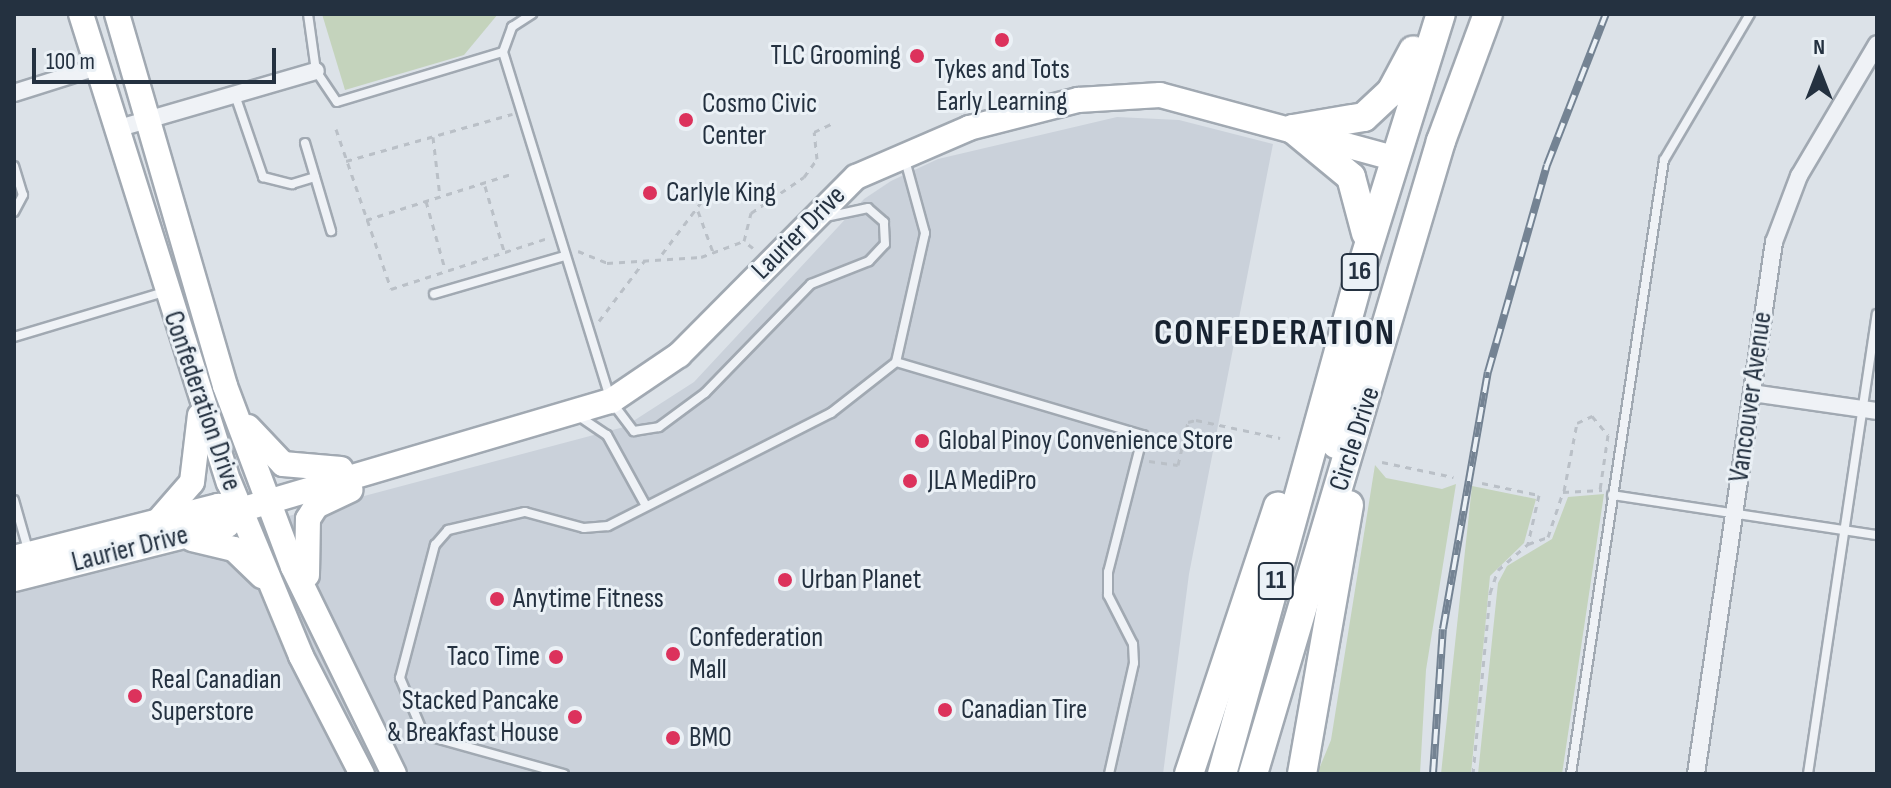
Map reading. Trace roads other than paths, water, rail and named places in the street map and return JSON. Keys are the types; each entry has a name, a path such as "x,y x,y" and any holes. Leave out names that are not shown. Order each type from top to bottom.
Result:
{"highway":[{"path":"1293,129 1347,123 1378,107 1430,14"},
{"name":"Circle Drive","path":"1222,774 1362,267 1441,14"},
{"path":"1301,601 1302,566 1406,192 1394,158 1421,131 1486,14"},
{"name":"Circle Drive","path":"1253,774 1301,601 1371,395 1441,141 1486,14"},
{"name":"16","path":"1293,129 1360,191 1367,230 1362,267"},
{"path":"1189,774 1279,505 1330,388"},
{"path":"1302,774 1371,395"}],"main road":[{"name":"Confederation Drive","path":"81,14 164,292 240,510 270,584 362,774"},
{"name":"Confederation Drive","path":"117,14 225,386 267,501 314,613 394,774"},
{"name":"Laurier Drive","path":"22,556 160,531 227,525 240,510 267,501 576,415 611,401 679,355 837,192 901,151 1061,104 1132,94 1191,99 1394,158"},
{"path":"225,386 262,448 283,464 314,471 389,466"},
{"path":"198,392 195,471 160,531 222,544 270,584"},
{"path":"314,613 303,564 308,519 316,506 389,466"},
{"name":"Laurier Drive","path":"14,579 160,531"}],"street":[{"name":"Vancouver Avenue","path":"1696,774 1774,242 1799,176 1877,44"},
{"path":"14,93 97,67"},
{"path":"116,129 316,71"},
{"path":"1752,393 1870,410"}],"lane":[{"path":"308,14 316,71 337,102 503,52"},
{"path":"532,14 512,27 503,52 611,401 624,427 659,427 705,393 811,284 879,254 887,233 878,214 857,208 796,233"},
{"path":"1571,774 1664,160 1750,14"},
{"path":"235,95 263,177 292,184 315,177"},
{"path":"305,143 331,231"},
{"path":"564,774 424,735 400,678 435,545 448,530 513,513 598,528 821,419 896,362 925,233 901,151"},
{"path":"14,166 23,195 14,212"},
{"path":"434,294 565,256"},
{"path":"14,337 164,292"},
{"path":"1808,774 1845,531 1870,410 1877,314"},
{"path":"896,362 1143,435 1108,572 1108,595 1133,644 1134,663 1109,774"},
{"path":"576,415 607,435 646,506"},
{"path":"1612,495 1877,535"},
{"path":"14,500 22,556"}],"railway":[{"path":"1433,774 1443,629 1488,372 1547,165 1606,14"}],"place":[{"name":"Tykes and Tots Early Learning","path":"1002,40"},
{"name":"TLC Grooming","path":"917,56"},
{"name":"Cosmo Civic Center","path":"686,120"},
{"name":"Carlyle King","path":"650,193"},
{"name":"Global Pinoy Convenience Store","path":"922,441"},
{"name":"JLA MediPro","path":"910,481"},
{"name":"Urban Planet","path":"785,580"},
{"name":"Anytime Fitness","path":"497,599"},
{"name":"Confederation Mall","path":"673,654"},
{"name":"Taco Time","path":"556,657"},
{"name":"Real Canadian Superstore","path":"135,696"},
{"name":"Canadian Tire","path":"945,710"},
{"name":"Stacked Pancake & Breakfast House","path":"575,717"},
{"name":"BMO","path":"673,738"}],"district":[{"name":"CONFEDERATION","path":"1275,334"}]}
